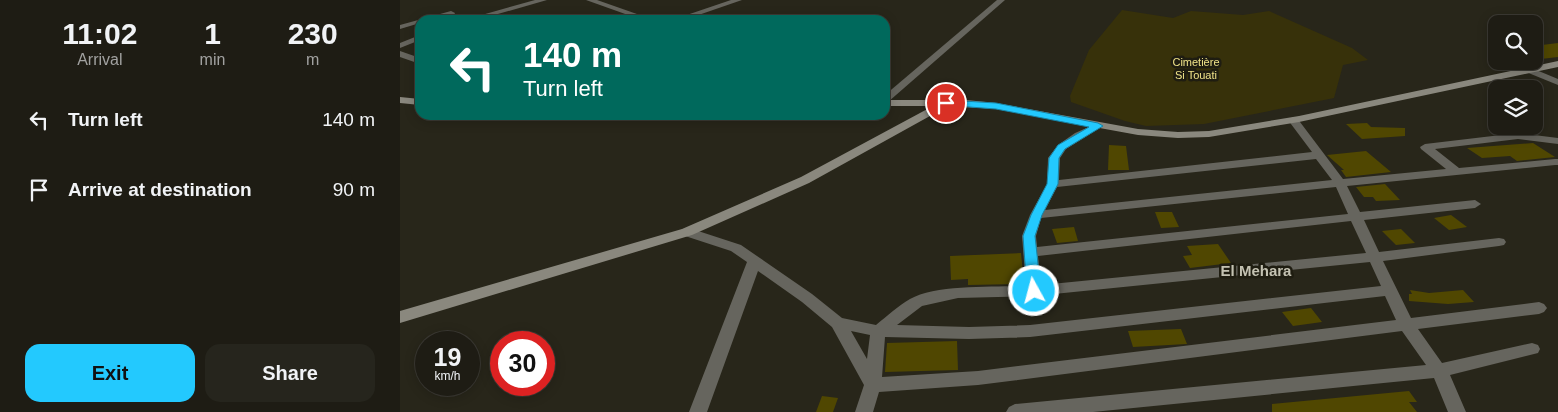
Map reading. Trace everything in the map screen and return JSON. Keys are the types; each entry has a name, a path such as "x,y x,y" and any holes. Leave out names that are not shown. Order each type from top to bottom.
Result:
{"main road":[{"path":"1543,67 1558,64"},
{"path":"890,102 996,106 1138,132 1178,135 1209,134 1293,120 1529,70"},
{"path":"400,100 415,102"},
{"path":"400,317 687,232 805,180 889,132 946,103"}],"street":[{"path":"487,15 544,0"},
{"path":"590,0 635,15"},
{"path":"717,0 726,3"},
{"path":"691,15 738,0"},
{"path":"890,98 1001,0"},
{"path":"443,15 451,13"},
{"path":"400,27 415,22"},
{"path":"400,32 415,30"},
{"path":"400,46 415,39"},
{"path":"400,54 415,59"},
{"path":"1529,70 1558,82"},
{"path":"1293,120 1340,183 1406,324 1438,371 1457,412"},
{"path":"1034,291 1029,236 1036,215 1053,184 1054,158 1062,147 1098,126"},
{"path":"1457,172 1425,147 1518,136 1558,141"},
{"path":"1053,184 1319,155"},
{"path":"1036,215 1555,162"},
{"path":"1030,252 1474,204"},
{"path":"687,232 736,248 807,298 838,323 874,385"},
{"path":"864,412 874,385 878,331 917,302 939,296 958,293 1034,291 1375,258 1499,242"},
{"path":"698,412 755,260"},
{"path":"838,323 878,331 969,333 1030,331 1390,290"},
{"path":"874,385 978,378 1539,308"},
{"path":"1015,412 1438,371 1532,349"}],"green space":[{"name":"Cimetière Si Touati","path":"1122,10 1173,18 1191,11 1243,15 1269,11 1352,48 1368,60 1343,65 1334,98 1204,124 1146,126 1125,121 1071,102 1070,96 1089,50"}],"building":[{"path":"1558,43 1558,57 1543,59 1543,45"},
{"path":"1367,123 1371,127 1405,128 1405,136 1362,139 1346,124"},
{"path":"1533,143 1555,157 1517,161 1510,156 1482,158 1467,148"},
{"path":"1109,145 1126,146 1129,170 1108,170"},
{"path":"1366,151 1391,172 1346,177 1341,170 1344,170 1327,155"},
{"path":"1385,184 1400,200 1376,201 1373,197 1364,197 1356,187"},
{"path":"1155,212 1172,212 1179,227 1161,228"},
{"path":"1451,215 1467,227 1449,230 1434,218"},
{"path":"1074,227 1078,241 1057,243 1052,229"},
{"path":"1401,229 1415,243 1396,245 1382,231"},
{"path":"1218,244 1231,263 1190,268 1183,256 1192,255 1187,246"},
{"path":"1021,253 1024,284 968,285 968,279 951,280 950,256"},
{"path":"1410,290 1429,293 1463,290 1474,302 1448,304 1409,301 1409,294 1412,294"},
{"path":"1311,308 1322,322 1293,326 1282,312"},
{"path":"1181,329 1187,344 1133,347 1128,331"},
{"path":"957,341 958,370 885,372 887,343"},
{"path":"1409,391 1417,402 1409,402 1417,412 1272,412 1272,404"},
{"path":"822,396 838,398 833,412 816,412"}],"district":[{"name":"El Mehara","path":"1256,270"}],"route":[{"path":"946,103 996,106 1098,126 1079,135 1062,147 1054,158 1053,184 1036,215 1029,236 1034,291"}]}
